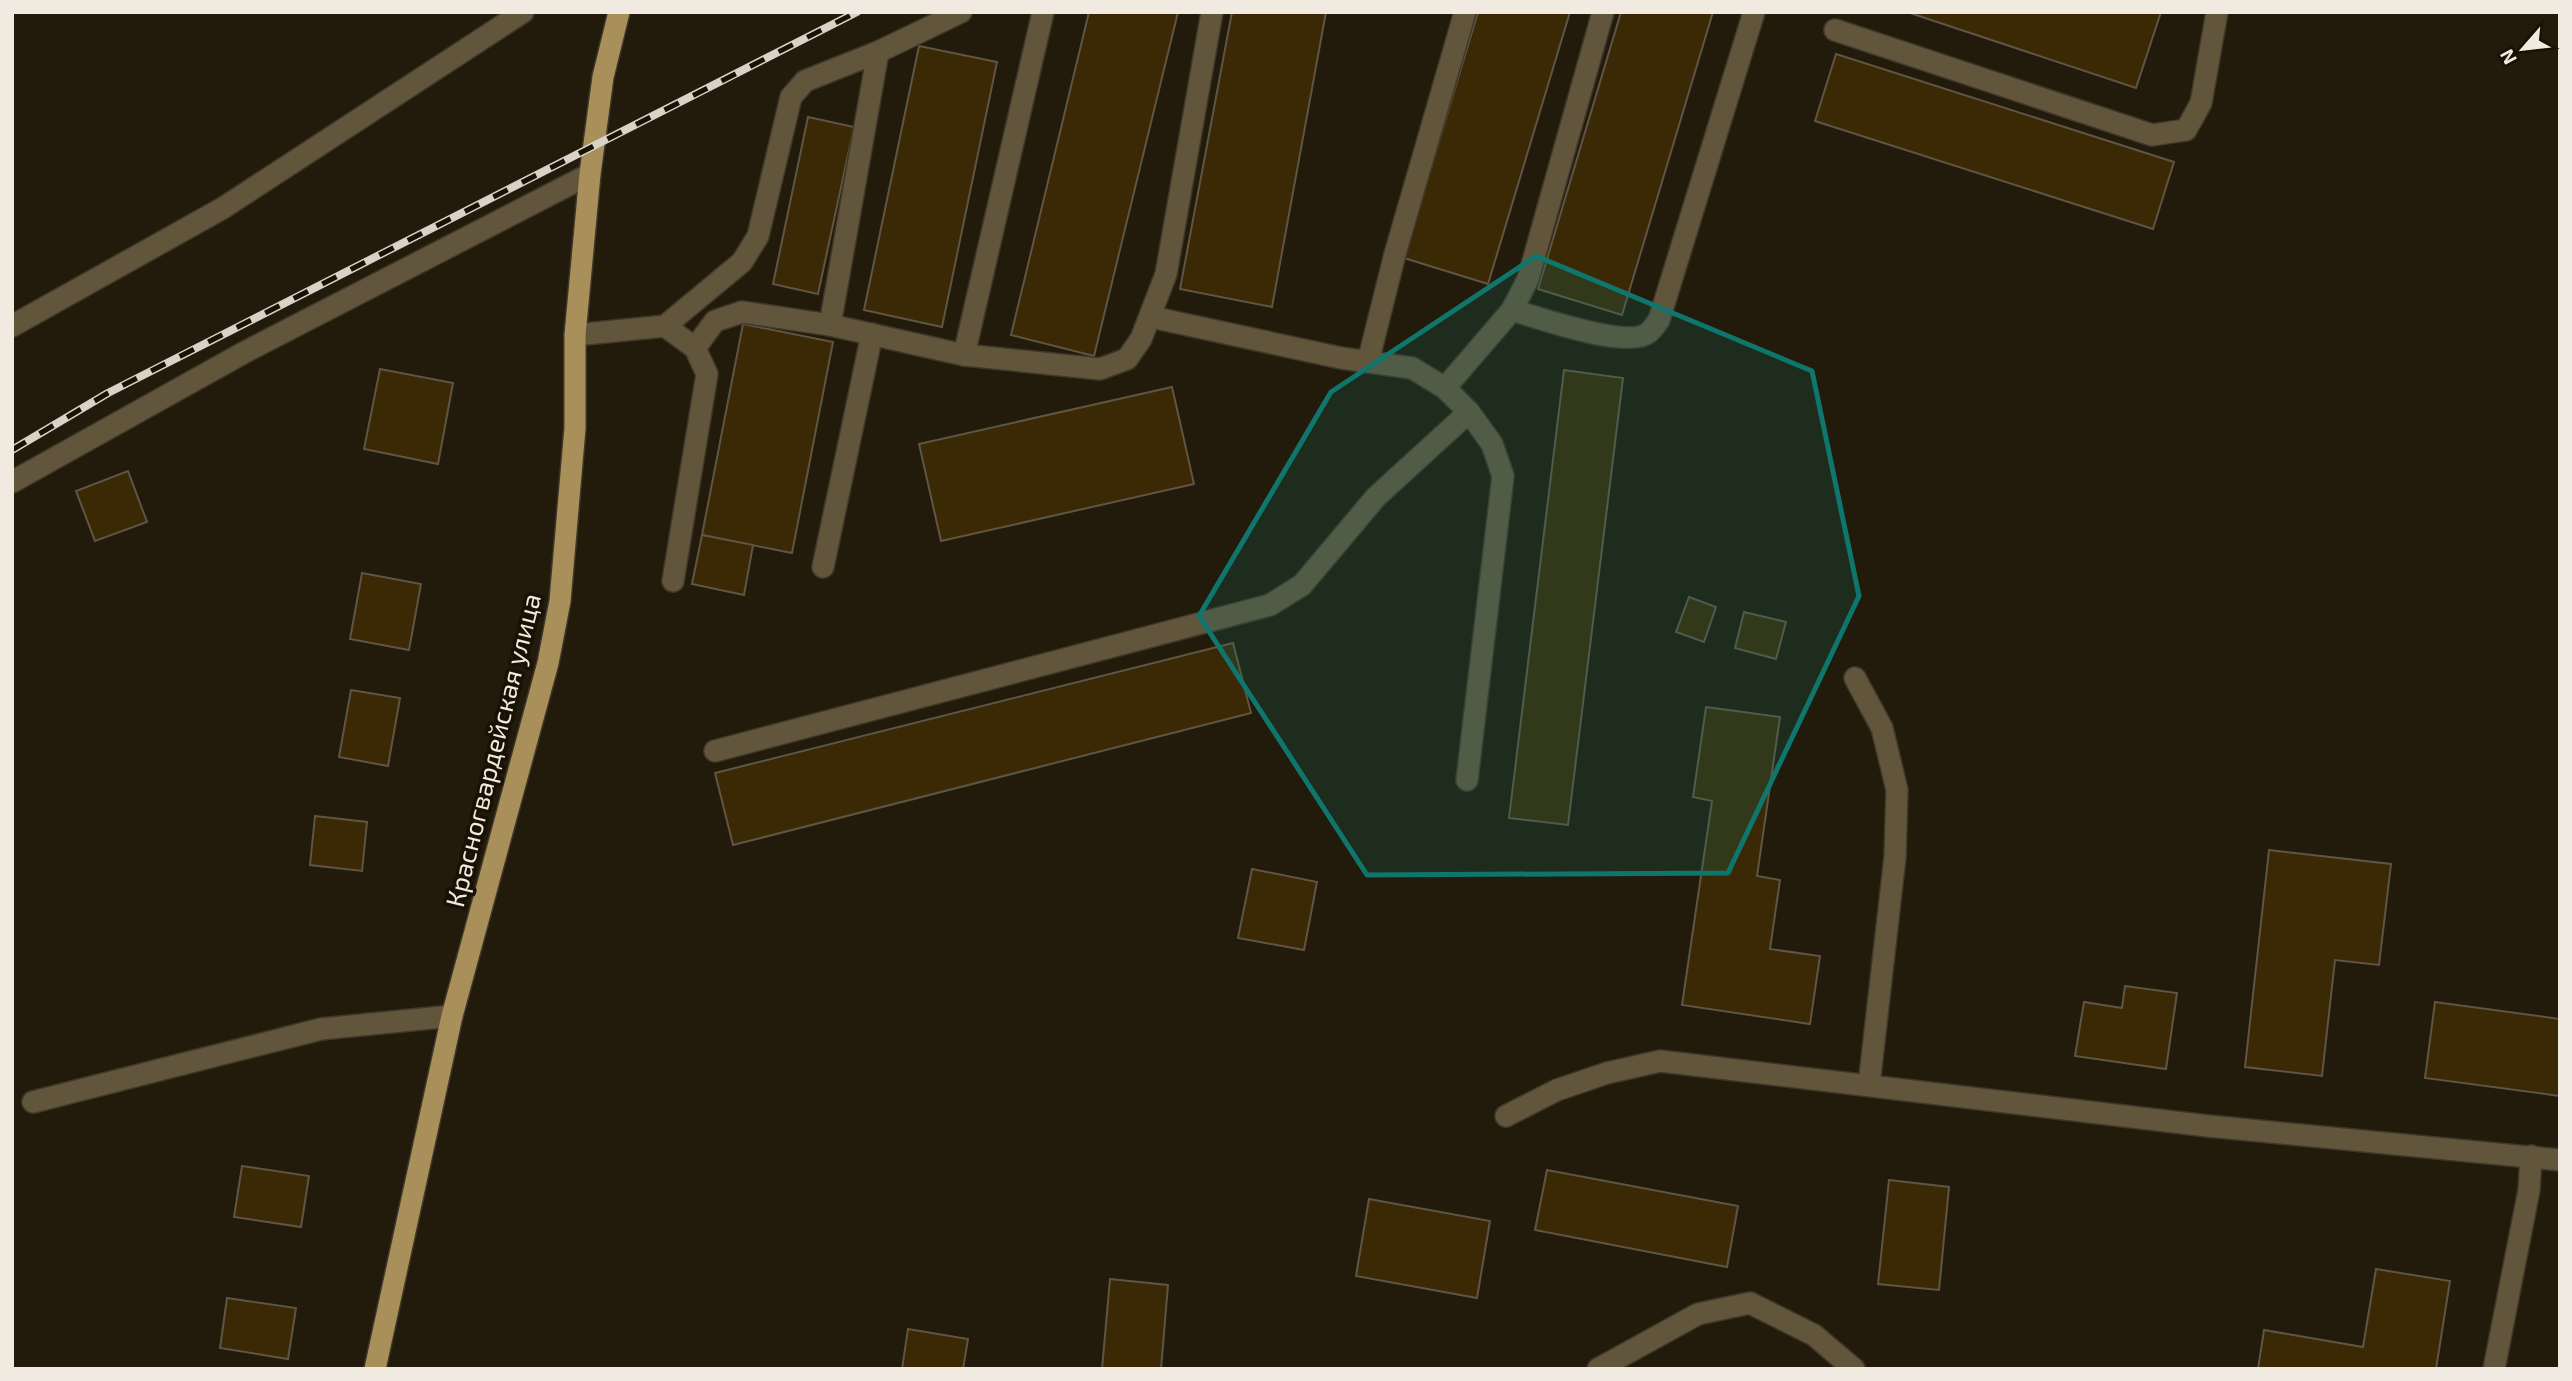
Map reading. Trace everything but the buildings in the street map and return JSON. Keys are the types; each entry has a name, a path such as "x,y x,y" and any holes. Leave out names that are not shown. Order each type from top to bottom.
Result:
{"main road":[{"name":"Красногвардейская улица","path":"375,1369 452,1016 548,663 560,601 575,428 575,335 590,174 603,77 619,12"}],"lane":[{"path":"12,326 223,208 523,12"},
{"path":"575,335 664,326 742,262 758,236 791,97 805,81 878,52 961,12"},
{"path":"964,355 1043,12"},
{"path":"695,348 715,321 742,312 830,325 964,355 1100,369 1127,359 1141,339 1166,274 1212,12"},
{"path":"1368,362 1395,254 1465,12"},
{"path":"1445,388 1512,310 1528,279 1603,12"},
{"path":"1512,310 1604,336 1629,339 1648,334 1658,320 1754,12"},
{"path":"1835,30 2152,135 2186,130 2201,103 2217,12"},
{"path":"830,325 878,52"},
{"path":"12,482 244,352 590,174"},
{"path":"1151,317 1368,362 1412,368 1445,388 1469,412 1492,444 1503,476 1467,780"},
{"path":"664,326 695,348 707,374 673,581"},
{"path":"823,567 872,334"},
{"path":"715,751 1270,605 1302,585 1376,497 1469,412"},
{"path":"1855,678 1882,728 1897,790 1895,856 1869,1085"},
{"path":"33,1102 321,1029 452,1016"},
{"path":"1506,1116 1557,1090 1606,1073 1660,1061 2208,1126 2560,1160"},
{"path":"2494,1369 2529,1190 2531,1156"},
{"path":"1598,1369 1698,1314 1750,1303 1814,1335 1854,1369"}],"highlighted area":[{"path":"1536,256 1812,371 1859,596 1728,873 1367,875 1199,616 1331,392"}],"railway":[{"path":"12,450 108,393 857,12"}]}
